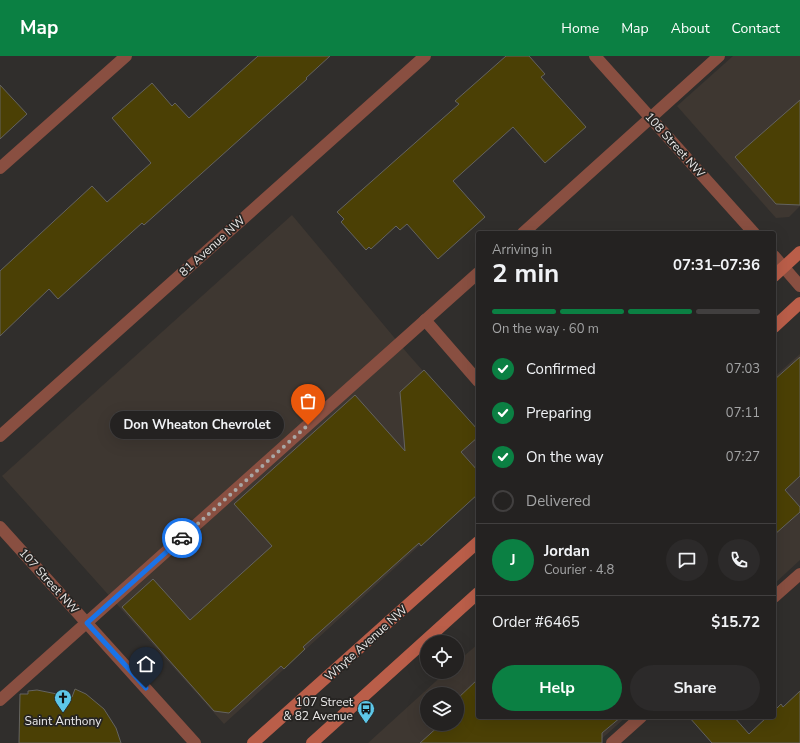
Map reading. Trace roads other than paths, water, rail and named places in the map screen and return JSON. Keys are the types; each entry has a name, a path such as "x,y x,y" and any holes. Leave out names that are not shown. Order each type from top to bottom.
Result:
{"main road":[{"path":"779,271 800,252"},
{"path":"776,325 800,304"},
{"name":"Whyte Avenue NW","path":"253,743 476,544"},
{"path":"312,743 476,595"}],"street":[{"path":"0,168 126,56"},
{"name":"81 Avenue NW","path":"0,436 424,56"},
{"name":"108 Street NW","path":"596,56 752,231"},
{"path":"525,231 719,56"},
{"path":"779,271 800,286"},
{"path":"0,700 476,275"},
{"path":"426,320 476,379"},
{"name":"107 Street NW","path":"0,527 194,743"},
{"path":"776,595 800,574"},
{"path":"612,743 638,719"}],"place":[{"name":"Don Wheaton Chevrolet","path":"308,425"},
{"name":"Saint Anthony","path":"63,713"},
{"name":"107 Street & 82 Avenue","path":"366,724"}]}
